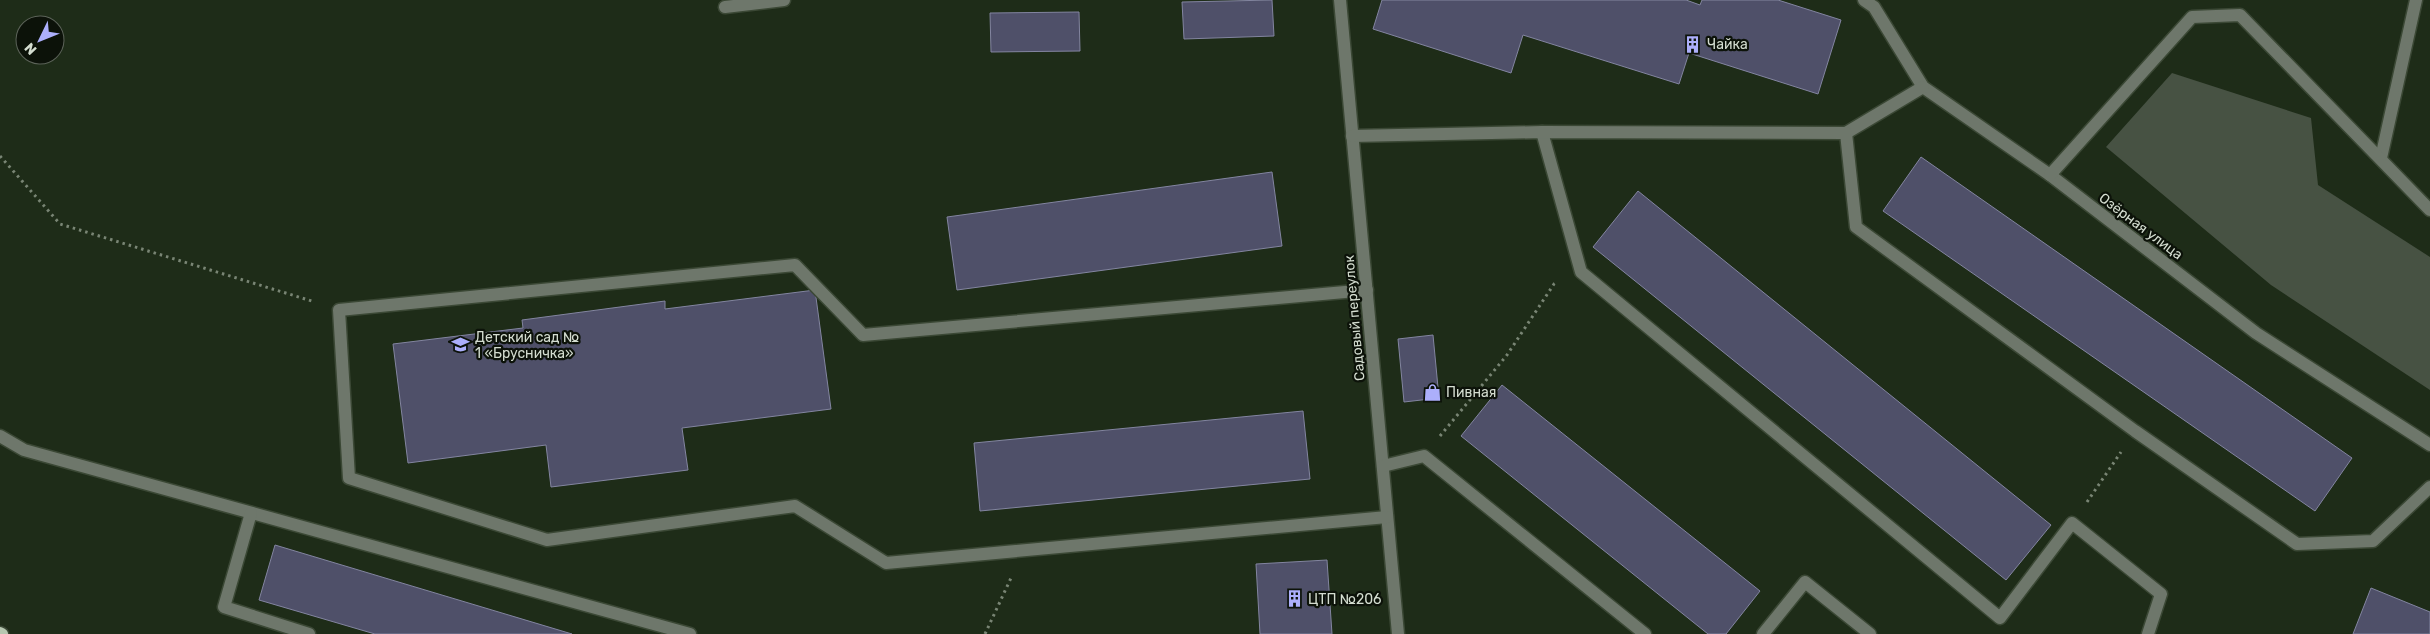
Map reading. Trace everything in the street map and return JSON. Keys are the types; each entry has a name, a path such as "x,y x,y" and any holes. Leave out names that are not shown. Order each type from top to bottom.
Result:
{"street":[{"path":"725,7 784,0"},
{"name":"Садовый переулок","path":"1340,0 1398,634"},
{"name":"Озёрная улица","path":"1864,0 1874,7 1923,88 2050,176 2256,333 2430,445"},
{"path":"2381,158 2416,0"},
{"path":"2050,176 2192,17 2240,15 2430,210"},
{"path":"1352,136 1542,132 1846,133 1923,88"},
{"path":"1542,132 1581,272 2000,618 2072,523 2161,594 2148,634"},
{"path":"1846,133 1856,227 2135,432 2297,544 2373,541 2430,487"},
{"path":"1367,290 863,335 795,265 339,310 349,478 547,540 796,506 886,564 1388,517"},
{"path":"0,436 24,450 690,634"},
{"path":"1383,466 1424,456 1645,634"},
{"path":"251,513 224,607 309,634"},
{"path":"1763,634 1805,582 1870,634"}],"path":[{"path":"0,156 60,224 339,310"},
{"path":"1424,456 1506,354 1554,284 1581,272"},
{"path":"2072,523 2135,432"},
{"path":"985,634 1024,550"}],"green space":[{"path":"2172,73 2311,118 2318,185 2430,257 2430,390 2271,285 2106,147"}],"building":[{"path":"1272,0 1274,36 1184,39 1182,2"},
{"name":"Чайка","path":"1382,0 1686,0 1700,5 1702,0 1778,0 1841,20 1818,94 1689,53 1679,84 1523,35 1511,73 1373,29"},
{"path":"1079,12 1080,51 991,52 990,13"},
{"path":"1921,157 2352,458 2315,511 1883,211"},
{"path":"1272,172 1282,246 957,290 947,217"},
{"path":"1638,191 2051,525 2006,580 1593,247"},
{"path":"815,290 831,409 682,428 688,470 551,487 546,445 408,463 393,344 523,328 522,320 665,301 665,309"},
{"path":"1433,335 1439,398 1404,402 1398,339"},
{"path":"1502,385 1760,591 1726,634 1708,634 1461,436"},
{"path":"1303,411 1310,479 980,511 974,443"},
{"path":"275,545 572,634 375,634 259,600"},
{"name":"ЦТП №206","path":"1327,560 1332,634 1260,634 1256,564"},
{"path":"2371,588 2430,612 2430,634 2353,634"}],"place":[{"name":"Чайка","path":"1693,44"},
{"name":"Детский сад № 1 «Брусничка»","path":"461,345"},
{"name":"Пивная","path":"1432,392"},
{"name":"ЦТП №206","path":"1294,599"}]}
